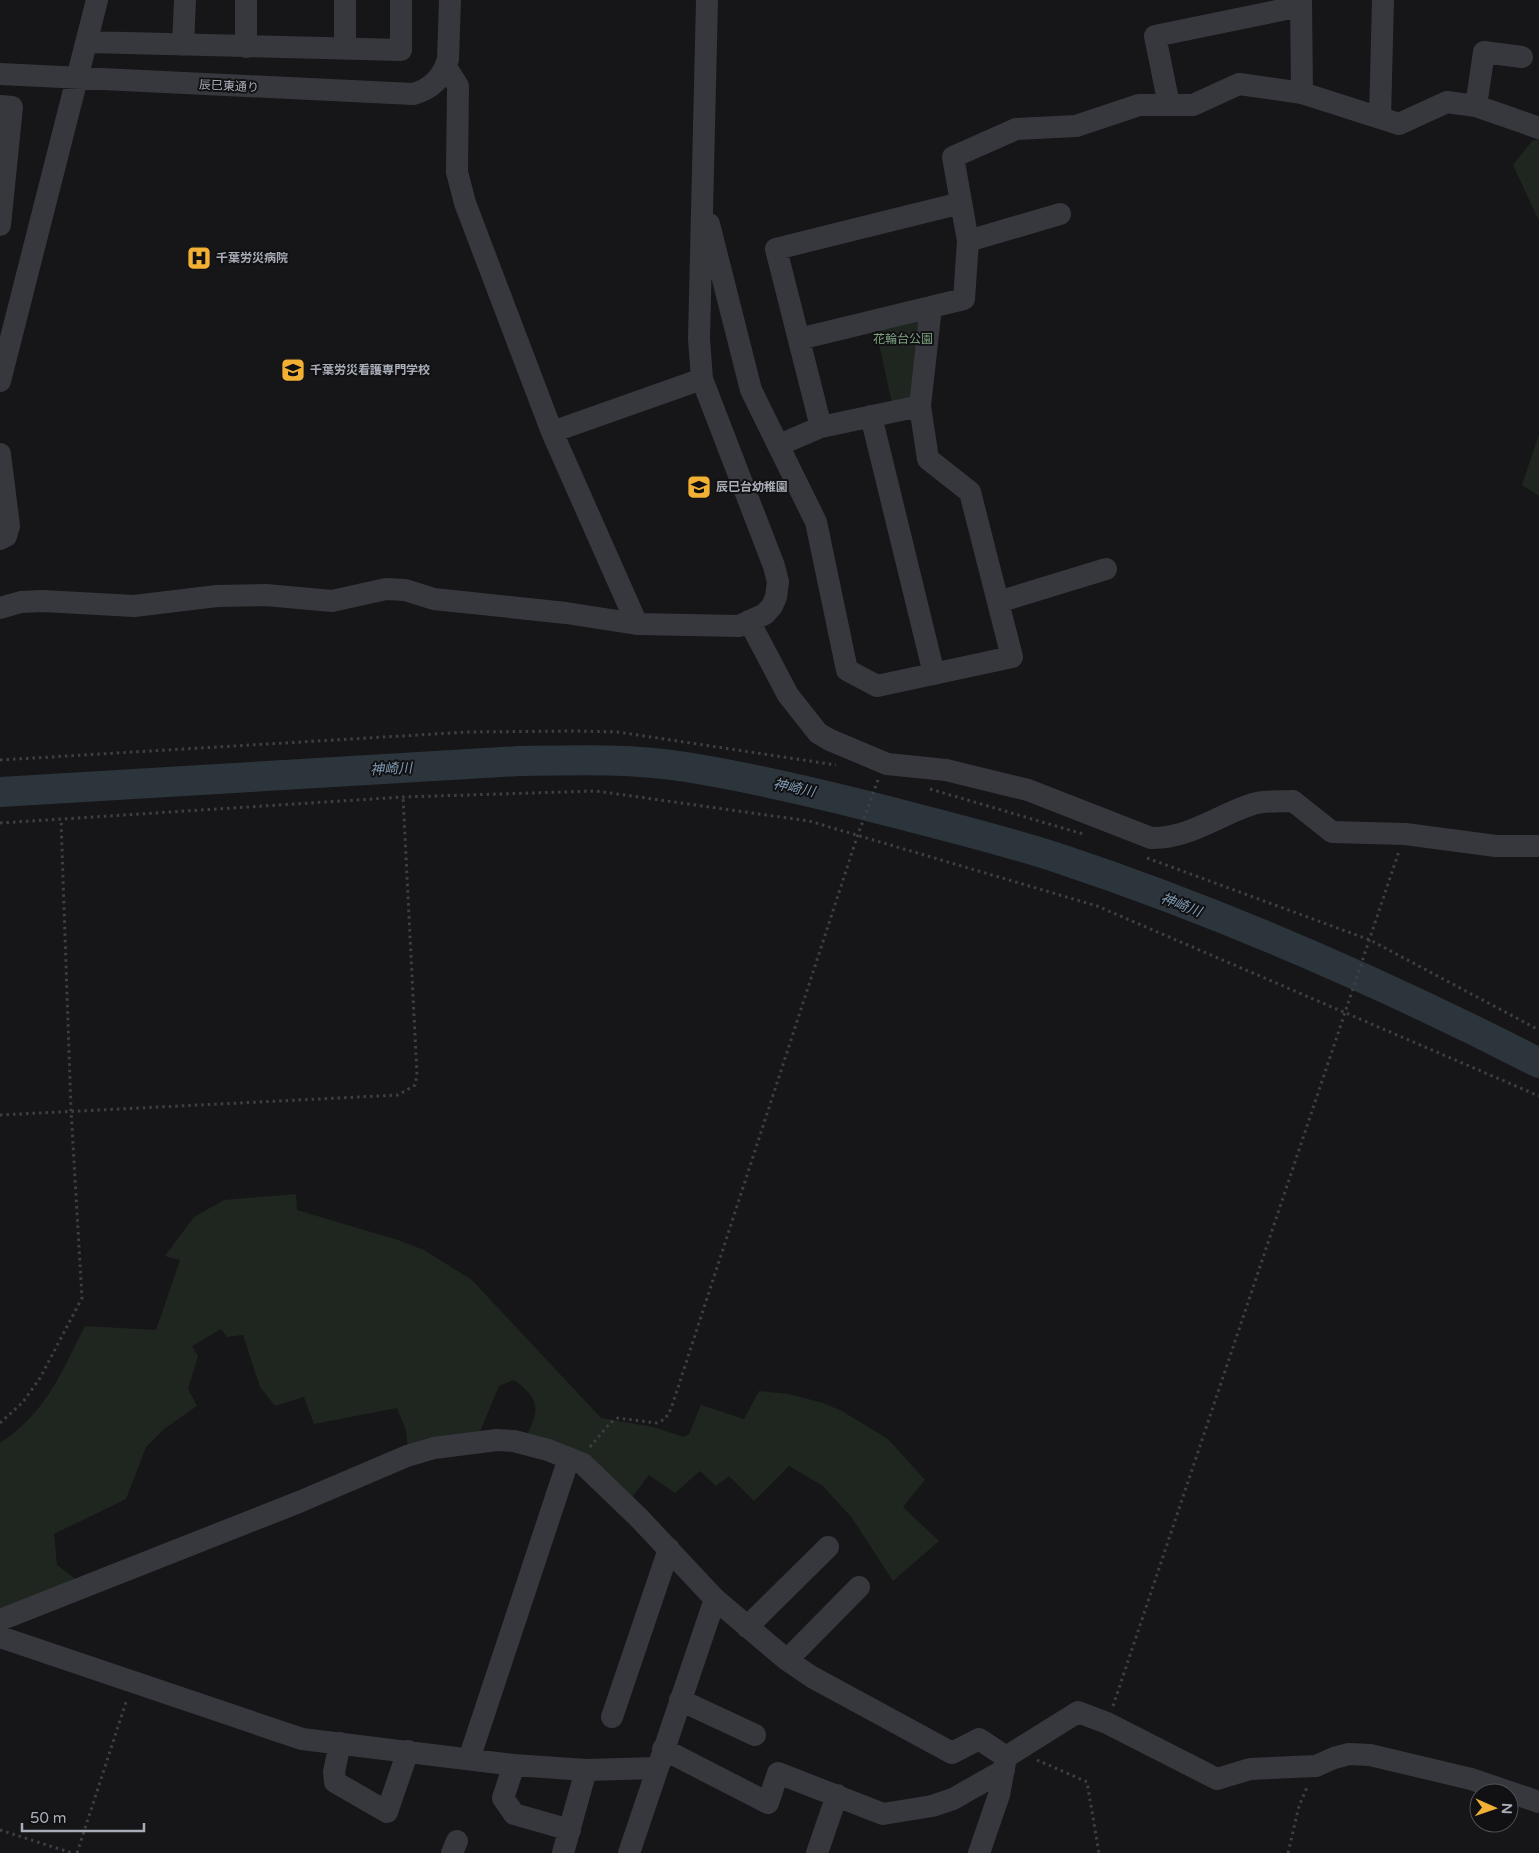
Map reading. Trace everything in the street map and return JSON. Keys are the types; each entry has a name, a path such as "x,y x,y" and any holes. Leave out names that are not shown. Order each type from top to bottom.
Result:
{"street":[{"path":"0,381 5,344 78,80 97,0"},
{"path":"183,45 185,0"},
{"path":"246,0 246,47"},
{"path":"345,0 345,49"},
{"path":"87,42 401,50 401,0"},
{"path":"450,0 448,59 446,67 458,86 457,172 465,203 552,432 637,624"},
{"path":"0,608 20,602 134,606 217,596 266,594 332,601 386,589 405,590 434,599 566,613 637,624 739,626 765,614 772,606 776,596 778,582 774,566 702,379 699,339 707,0"},
{"path":"1380,118 1383,0"},
{"path":"1169,105 1155,36 1301,3 1302,93"},
{"path":"1476,106 1484,52 1522,57"},
{"name":"辰巳東通り","path":"0,74 78,80 402,94 424,91 439,79 446,67"},
{"path":"799,339 964,299 968,241 953,157 1016,129 1076,126 1139,105 1193,105 1240,84 1302,93 1399,124 1447,102 1476,106 1539,128"},
{"path":"0,106 12,107 0,225"},
{"path":"702,196 751,390 816,522 847,670 877,686 1012,657 970,492 928,459 920,406 931,307"},
{"path":"821,426 776,249 961,203"},
{"path":"968,241 1060,214"},
{"path":"552,432 702,379"},
{"path":"779,445 821,426 920,406"},
{"path":"871,416 934,674"},
{"path":"0,454 9,526 6,536 0,539"},
{"path":"998,602 1106,569"},
{"path":"749,621 788,695 818,733 887,764 946,770 1028,790 1152,838 1167,839 1182,835 1252,804 1292,801 1332,832 1405,834 1496,846 1539,846"},
{"path":"0,1620 299,1502 407,1456 434,1448 497,1440 514,1441 548,1450 576,1461 607,1485 715,1599 787,1660 812,1676 952,1753 979,1739 1008,1759"},
{"path":"469,1759 576,1461"},
{"path":"747,1626 828,1547"},
{"path":"612,1717 669,1549"},
{"path":"787,1660 859,1587"},
{"path":"629,1853 715,1599"},
{"path":"0,1637 302,1739 371,1749 514,1765 586,1770 660,1759 768,1803 778,1773 837,1794 883,1814 932,1806 953,1799 1078,1712 1108,1723 1217,1779 1250,1770 1316,1766 1349,1754 1370,1755 1471,1779 1539,1802"},
{"path":"680,1700 754,1735"},
{"path":"340,1743 334,1772 335,1782 387,1812 408,1752"},
{"path":"979,1853 999,1795 1008,1759"},
{"path":"514,1765 504,1798 514,1814 570,1830"},
{"path":"563,1853 586,1770"},
{"path":"817,1853 837,1794"}],"path":[{"path":"0,760 468,732 577,730 618,732 823,764 845,765"},
{"path":"576,1461 610,1423 618,1418 656,1423 665,1419 672,1409 859,829 879,776"},
{"path":"925,787 1090,836"},
{"path":"0,823 402,797 596,791 808,821 838,828 857,837 1097,906 1539,1096"},
{"path":"0,1115 398,1095 415,1085 417,1075 402,797"},
{"path":"0,1422 23,1402 40,1378 82,1298 71,1110 61,819"},
{"path":"1108,1723 1405,834"},
{"path":"1141,855 1370,940 1539,1030"},
{"path":"77,1853 133,1682"},
{"path":"1008,1759 1087,1782 1099,1853"},
{"path":"1288,1853 1299,1806 1316,1766"},
{"path":"0,1830 72,1853"}],"green space":[{"path":"1539,139 1539,221 1513,165 1532,141"},
{"name":"花輪台公園","path":"931,307 920,406 894,412 874,321"},
{"path":"1539,434 1539,496 1522,485"},
{"path":"296,1194 297,1210 398,1240 424,1250 472,1280 601,1418 653,1427 684,1437 689,1434 701,1405 744,1419 759,1391 789,1394 823,1403 842,1411 888,1439 925,1480 903,1507 939,1541 893,1581 852,1518 823,1486 789,1466 754,1501 729,1476 716,1486 700,1471 675,1493 649,1475 632,1497 523,1442 535,1415 534,1401 530,1394 514,1380 499,1386 476,1441 408,1452 406,1430 397,1408 314,1424 304,1397 275,1406 260,1387 243,1335 227,1337 221,1329 192,1346 198,1356 188,1389 197,1406 164,1429 146,1447 126,1499 54,1534 57,1565 82,1584 0,1616 0,1443 29,1419 41,1405 60,1376 85,1326 156,1330 180,1260 165,1256 194,1217 224,1200"}],"waterway":[{"name":"神崎川","path":"0,792 519,761 645,762 714,772 825,795 1002,841 1120,879 1242,926 1363,978 1539,1063"}],"place":[{"name":"千葉労災病院","path":"199,258"},
{"name":"千葉労災看護専門学校","path":"293,370"},
{"name":"辰巳台幼稚園","path":"699,487"}]}
